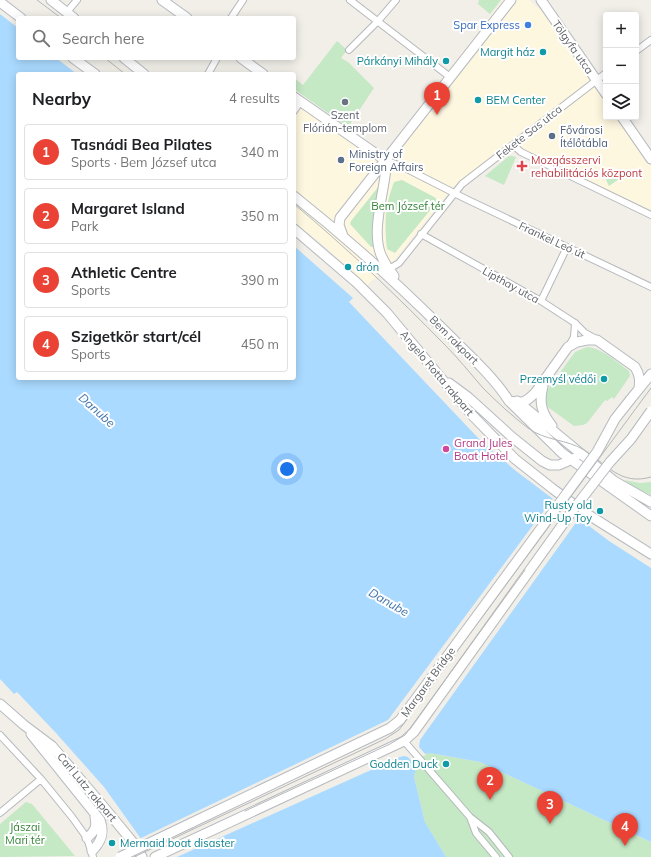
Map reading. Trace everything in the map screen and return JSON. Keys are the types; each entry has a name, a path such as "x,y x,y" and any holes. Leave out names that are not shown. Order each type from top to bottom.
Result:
{"main road":[{"path":"51,0 71,15"},
{"path":"162,0 183,16"},
{"path":"344,237 339,225 340,218 511,0"},
{"name":"Tölgyfa utca","path":"541,0 603,90"},
{"path":"0,2 18,16"},
{"path":"76,60 92,72"},
{"path":"126,60 142,72"},
{"path":"244,60 260,72"},
{"path":"297,100 385,160 386,168 378,220 378,240 380,254 389,269"},
{"path":"624,120 651,159"},
{"name":"Bem rakpart","path":"296,198 344,237 403,289 469,354 504,393 509,401 562,453 651,516"},
{"name":"Angelo Rotta rakpart","path":"296,231 356,282 387,313 471,414 515,459 584,512 651,554"},
{"name":"Bem rakpart","path":"389,269 403,289"},
{"path":"509,401 520,403 529,399 544,381 568,347 577,342 587,340 597,340 635,367 640,379 638,390"},
{"name":"Margaret Bridge","path":"120,857 394,726 404,715 597,452 615,419 651,374"},
{"path":"441,378 455,386 542,461 559,465 583,456"},
{"path":"544,381 540,396 542,410 545,417 561,438"},
{"name":"Bem rakpart","path":"504,393 520,403 614,481 651,502"},
{"name":"Margaret Bridge","path":"155,857 404,742 414,732 583,497 610,462 632,439 651,411"},
{"path":"0,704 24,725 95,814 102,825 102,836 93,854"},
{"name":"Carl Lutz rakpart","path":"24,725 52,746 67,762 136,846 142,857"},
{"path":"87,838 96,828 97,824 95,814"}],"street":[{"path":"71,15 78,0"},
{"path":"232,16 243,0"},
{"path":"350,0 450,77"},
{"path":"350,50 396,0"},
{"path":"639,49 651,40"},
{"path":"209,72 216,60"},
{"name":"Fekete Sas utca","path":"454,193 462,184 603,75"},
{"path":"513,145 521,152 651,215"},
{"path":"372,262 382,268 389,269 399,263 454,193 401,166 385,160"},
{"name":"Frankel Leó út","path":"454,193 651,287"},
{"name":"Lipthay utca","path":"421,234 541,301 575,323 585,333 597,340"},
{"path":"541,301 567,247"},
{"path":"568,347 574,337 575,323"},
{"path":"0,735 41,779 72,817 87,838 93,854"},
{"path":"404,742 470,818 488,832 509,857"},
{"path":"0,813 41,779"},
{"path":"470,818 476,833 496,857"}],"shaded area":[{"path":"503,0 529,0 548,16 603,96 603,120 620,120 651,164 651,212 524,150 514,139 454,186 390,266 367,285 322,244 296,224 296,104 378,161"}],"green space":[{"path":"479,0 501,0 490,14 478,4"},
{"path":"337,41 347,50 341,58 348,62 374,88 348,127 296,90 296,80 303,85"},
{"path":"509,156 516,157 504,185 485,176"},
{"path":"616,172 628,173 609,186 606,180"},
{"name":"Bem József tér","path":"402,180 436,198 436,203 395,253 387,249 386,215 394,182"},
{"path":"379,186 376,247 371,247 350,224"},
{"path":"587,347 598,350 609,356 629,371 630,376 614,399 612,397 607,401 605,400 587,423 574,426 545,405 545,393 575,352"},
{"path":"624,480 640,483 651,482 651,495 634,487"},
{"path":"430,753 480,762 651,842 651,857 446,857 425,822 414,777 419,755"},
{"name":"Jászai Mari tér","path":"26,802 32,804 75,856 0,857 0,824"}],"water":[{"name":"Danube","path":"0,14 16,26 16,60 59,60 74,72 16,72 16,380 296,380 296,248 353,298 349,302 481,441 516,471 609,541 651,568 651,842 480,762 430,753 419,755 414,777 425,822 446,857 154,857 104,787 17,692 14,694 0,679"}],"pier":[{"path":"554,497 580,517 420,740 419,747 426,755 421,757 418,769 408,757 400,757 177,857 152,857 139,839 388,720"}],"tram line":[{"path":"37,0 58,16"},
{"path":"108,60 122,72"},
{"path":"296,206 390,290 450,350 483,388 516,419 535,432 549,438 577,446 622,476 631,479 651,477"},
{"path":"134,857 385,739 399,730 651,388"},
{"path":"245,811 390,744 405,735 525,570"}],"place":[{"name":"Spar Express","path":"528,25"},
{"name":"Margit ház","path":"543,52"},
{"name":"Párkányi Mihály","path":"446,61"},
{"name":"BEM Center","path":"478,100"},
{"name":"Szent Flórián-templom","path":"345,102"},
{"name":"Tasnádi Bea Pilates","path":"437,115"},
{"name":"Fővárosi Ítélőtábla","path":"552,136"},
{"name":"Ministry of Foreign Affairs","path":"341,160"},
{"name":"Mozgásszervi rehabilitációs központ","path":"522,166"},
{"name":"drón","path":"348,267"},
{"name":"Przemyśl védői","path":"604,379"},
{"name":"Grand Jules Boat Hotel","path":"446,449"},
{"name":"Rusty old Wind-Up Toy","path":"600,511"},
{"name":"Godden Duck","path":"446,764"},
{"name":"Margaret Island","path":"490,800"},
{"name":"Athletic Centre","path":"550,824"},
{"name":"Mermaid boat disaster","path":"112,843"},
{"name":"Szigetkör start/cél","path":"625,846"}]}
